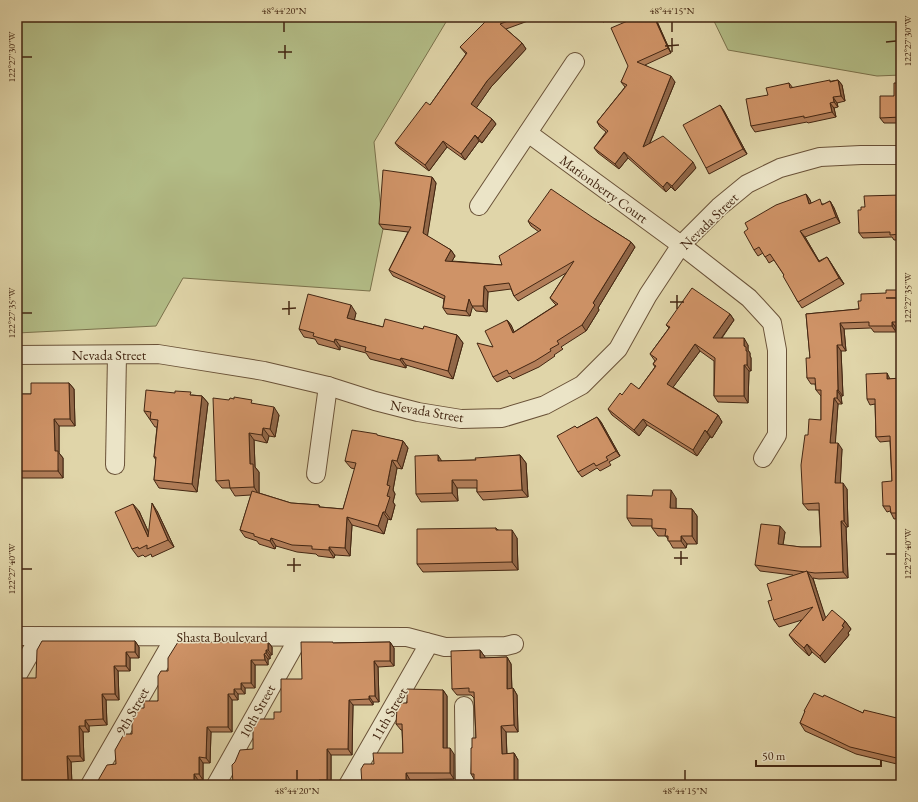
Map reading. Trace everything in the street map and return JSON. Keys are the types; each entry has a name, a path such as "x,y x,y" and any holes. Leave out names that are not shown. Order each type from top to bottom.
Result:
{"street":[{"path":"479,206 575,62"},
{"name":"Marionberry Court","path":"528,133 681,245 750,298 772,323 777,350 777,435 763,458"},
{"name":"Nevada Street","path":"17,355 158,354 264,371 328,386 375,401 418,412 461,419 502,418 545,404 582,385 618,349 648,295 681,245 719,207 748,184 780,168 820,157 901,155"},
{"path":"115,465 117,355"},
{"path":"316,474 328,386"},
{"name":"Shasta Boulevard","path":"17,636 407,637 445,647 506,646 514,644"},
{"path":"17,676 40,636"},
{"name":"9th Street","path":"90,785 175,636"},
{"name":"10th Street","path":"216,785 299,637"},
{"name":"11th Street","path":"348,785 426,649 426,642"},
{"path":"464,706 465,785"}],"green space":[{"path":"17,17 449,17 374,142 383,229 370,291 183,278 156,326 17,333"},
{"path":"712,17 901,17 901,75 877,76 728,50"}],"building":[{"path":"490,17 519,17 500,24 522,43 487,81 471,104 492,119 478,138 475,135 461,154 443,141 425,165 395,143 426,102 430,105 467,53 460,47"},
{"path":"637,17 654,17 668,48 637,62 671,76 643,147 663,136 693,162 672,186 667,182 663,187 624,152 615,164 594,148 608,131 597,122 627,85 621,82 628,66 611,28"},
{"path":"830,80 830,82 838,80 841,96 833,97 834,102 830,103 832,112 751,126 746,99 768,95 766,88 789,83 790,88"},
{"path":"894,83 901,83 901,117 880,118 880,96 894,96"},
{"path":"720,105 743,149 706,168 683,125"},
{"path":"383,170 432,177 423,233 451,250 445,261 502,265 499,256 541,230 528,221 551,189 631,242 593,303 595,305 582,325 557,341 559,344 535,361 509,374 507,370 493,377 477,343 493,347 485,331 507,320 513,333 558,304 550,298 574,261 514,296 509,283 484,286 483,306 472,306 469,299 466,311 443,308 445,296 389,270 411,227 379,224"},
{"path":"806,194 809,204 820,199 822,205 830,201 836,217 800,231 819,262 827,257 839,278 798,302 783,276 784,275 770,254 765,257 759,247 754,250 744,232 748,229 745,223 776,205"},
{"path":"901,195 901,234 890,235 890,232 859,233 858,210 861,210 861,207 865,207 864,196"},
{"path":"692,288 730,314 713,338 744,338 744,346 746,347 747,351 747,365 744,365 744,396 714,396 715,358 695,344 667,384 718,415 707,432 705,430 693,450 643,419 634,430 608,409 620,393 622,395 631,383 639,389 656,366 653,364 657,359 650,354 670,327 666,325"},
{"path":"886,290 901,290 901,322 892,322 892,326 869,326 869,322 840,323 842,345 837,345 838,390 837,398 834,398 830,443 838,443 835,483 843,483 844,521 841,521 843,572 815,573 755,565 761,524 780,526 778,544 801,547 821,547 819,503 803,504 801,465 805,435 808,435 809,419 821,420 821,390 816,390 815,378 807,378 806,358 810,358 806,314 859,309 858,301 861,301 861,294 886,293"},
{"path":"308,294 351,305 347,318 383,327 385,319 423,329 424,326 457,335 448,371 401,358 400,360 365,351 366,347 335,339 334,342 313,336 314,333 299,329"},
{"path":"887,373 887,379 901,378 901,513 891,513 890,506 883,506 882,482 892,481 890,436 876,437 875,399 867,399 866,374"},
{"path":"31,383 69,383 70,419 54,419 55,451 58,451 58,471 17,471 17,394 31,394"},
{"path":"146,390 175,393 175,391 191,392 190,395 202,396 192,484 154,480 156,457 154,457 158,420 150,419 151,412 144,411"},
{"path":"234,397 252,400 251,403 274,407 270,429 263,428 262,435 249,433 250,464 253,464 254,487 230,488 229,480 216,481 213,398 229,400 230,398 234,399"},
{"path":"597,417 616,451 606,457 608,460 596,466 594,463 578,472 557,436 575,426 577,428"},
{"path":"352,430 377,434 403,441 397,461 392,460 387,485 390,486 387,496 390,497 378,526 347,517 345,548 329,547 329,550 312,549 312,546 292,545 271,538 270,541 240,530 252,491 291,503 319,505 319,507 343,509 356,463 345,461"},
{"path":"438,455 438,461 476,460 475,458 520,455 522,490 477,492 477,480 452,480 452,493 416,494 415,456"},
{"path":"653,490 671,490 670,508 692,509 692,536 681,536 681,541 668,541 668,536 665,536 666,529 652,528 652,519 627,518 627,495 652,496"},
{"path":"152,503 168,540 147,549 147,545 139,549 138,547 132,549 115,512 133,504 148,537"},
{"path":"496,528 496,530 512,530 512,562 417,564 417,529"},
{"path":"807,571 823,621 832,610 845,621 842,626 844,627 820,656 807,644 804,648 789,635 813,607 774,620 768,601 772,600 767,584"},
{"path":"42,641 135,641 135,652 126,652 126,666 114,666 115,694 102,694 103,719 85,720 85,726 79,726 80,756 67,756 68,780 30,780 30,785 17,785 17,680 20,678 36,678 37,650"},
{"path":"178,642 268,642 268,650 266,650 266,653 264,654 265,660 251,660 251,683 241,683 241,689 234,689 234,694 228,694 228,727 207,727 206,758 199,757 199,774 194,774 194,782 157,781 157,785 96,785 107,765 116,764 115,750 124,734 132,734 132,722 139,708 144,708 144,701 158,701 158,676 161,671 168,671 168,658"},
{"path":"301,642 390,642 390,661 374,661 375,696 369,696 369,699 349,700 348,749 327,749 327,780 319,780 319,785 298,785 298,781 266,782 266,785 233,785 232,765 235,762 240,750 253,749 253,728 258,719 274,719 274,712 281,712 281,679 302,679"},
{"path":"480,650 480,658 507,657 507,689 513,688 514,725 501,726 502,754 514,753 514,785 474,785 474,774 471,774 472,738 476,738 474,692 469,692 469,688 452,689 451,651"},
{"path":"407,689 443,690 443,748 450,748 450,773 406,773 406,785 362,785 361,769 364,764 374,764 373,753 403,753 402,724 396,724 397,708 399,703 407,703"},
{"path":"814,693 823,697 824,695 863,713 864,710 901,719 901,759 850,747 800,723 804,711"}]}
